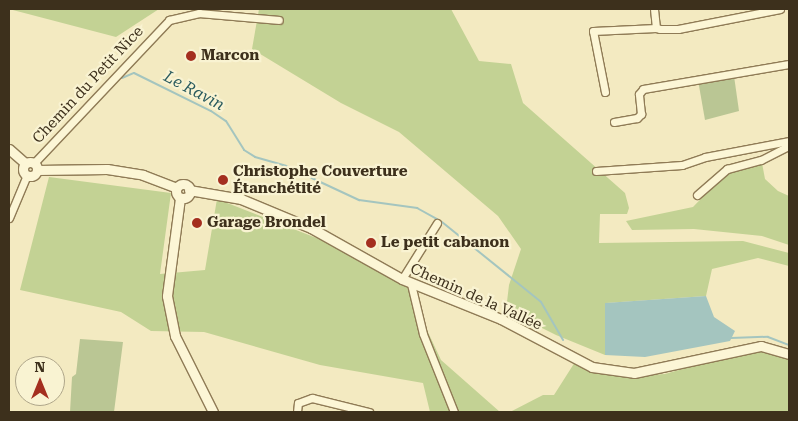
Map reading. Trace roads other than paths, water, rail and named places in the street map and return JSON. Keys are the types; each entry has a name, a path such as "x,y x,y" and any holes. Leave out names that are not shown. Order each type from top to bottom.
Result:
{"street":[{"path":"654,9 656,28"},
{"path":"604,92 593,31 656,28 678,29 780,9"},
{"name":"Chemin du Petit Nice","path":"32,165 162,24 180,16 199,13 278,20"},
{"path":"614,122 637,118 641,114 640,94 643,89 704,76 789,64"},
{"path":"596,171 682,165 705,157 789,141"},
{"path":"697,194 727,169 761,160 789,146"},
{"path":"9,149 32,165 107,169 143,175 177,188 180,198 167,296 175,336 214,412"},
{"path":"9,218 27,176 34,175 32,165"},
{"name":"Chemin de la Vallée","path":"177,188 183,185 189,190 242,199 311,228 411,284 501,319 592,367 634,372 762,346 789,354"},
{"path":"180,198 187,197 189,190"},
{"path":"402,279 437,223"},
{"path":"411,284 423,334 454,412"},
{"path":"297,412 298,403 312,398 369,412"}],"water":[{"path":"706,296 714,317 735,331 730,341 645,357 605,355 605,303"}],"waterway":[{"name":"Le Ravin","path":"122,78 134,73 211,111 226,121 244,150 255,157 286,166 359,200 417,208 437,219"},
{"name":"Le Ravin","path":"442,222 541,302 563,340"},
{"name":"Le Ravin","path":"731,338 768,337 789,345"}],"place":[{"name":"Marcon","path":"191,56"},
{"name":"Christophe Couverture Étanchétité","path":"223,180"},
{"name":"Garage Brondel","path":"197,223"},
{"name":"Le petit cabanon","path":"371,243"}]}
